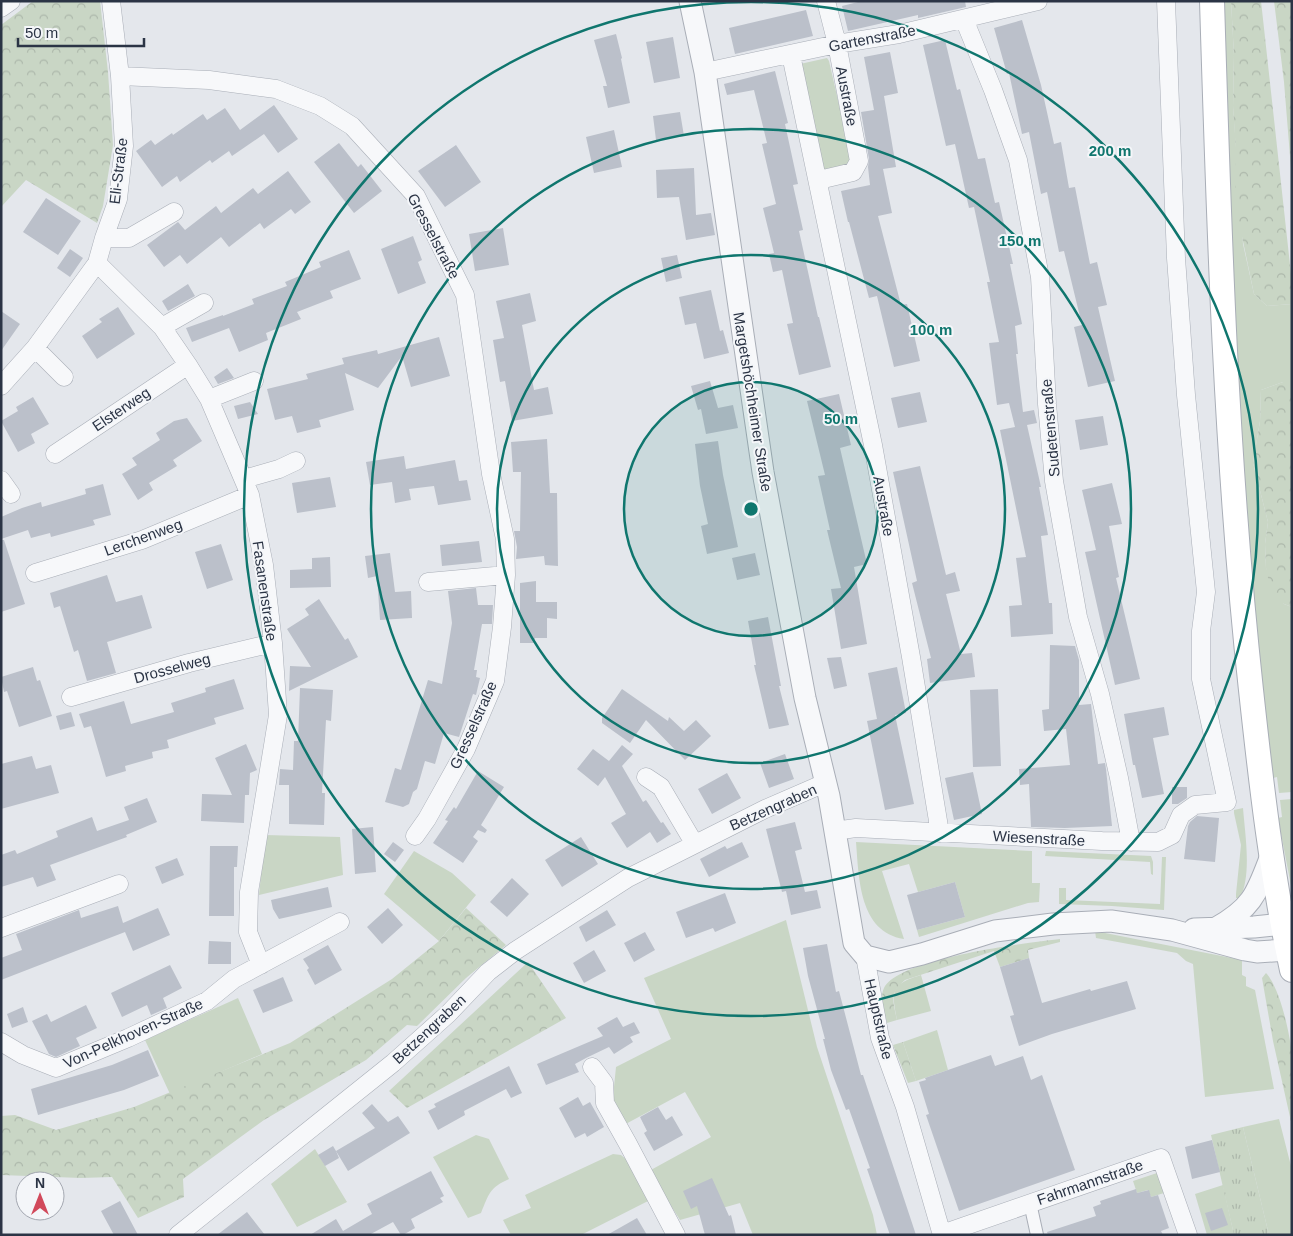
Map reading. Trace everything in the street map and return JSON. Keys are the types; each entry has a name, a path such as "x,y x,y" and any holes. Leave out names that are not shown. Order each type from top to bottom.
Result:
{"main road":[{"path":"1212,1 1224,337 1234,518 1252,695 1272,853 1290,960"}],"street":[{"path":"1,8 11,1"},
{"name":"Eli-Straße","path":"1,386 35,348 97,263 118,199 124,146 120,76 111,1"},
{"name":"Margetshöchheimer Straße","path":"690,1 705,72 763,472 807,707 834,831"},
{"name":"Austraße","path":"819,180 853,172 859,161 837,44 826,1"},
{"name":"Gartenstraße","path":"705,72 837,44 899,34 1038,1"},
{"name":"Wiesenstraße","path":"834,831 856,828 1158,842 1172,835 1181,815 1195,805 1227,802 1201,680 1201,631 1206,592 1186,395 1176,258 1166,1"},
{"name":"Sudetenstraße","path":"964,19 993,90 1018,160 1040,277 1047,404 1054,481 1078,617 1100,694 1131,842"},
{"name":"Austraße","path":"791,55 819,180 873,445 940,833"},
{"name":"Gresselstraße","path":"120,76 210,80 276,89 320,106 352,126 416,196 465,295 491,474 504,539 506,575 502,627 495,681 466,749 427,819 415,836"},
{"path":"104,238 129,238 174,212"},
{"name":"Fasanenstraße","path":"97,263 162,327 188,365 209,399 247,487 264,565 273,642 278,715 249,902 248,932 261,964"},
{"path":"162,327 204,303"},
{"path":"35,348 64,378"},
{"name":"Elsterweg","path":"55,454 188,365"},
{"path":"209,399 254,381"},
{"name":"Lerchenweg","path":"34,573 142,540 296,461"},
{"path":"428,582 506,575"},
{"name":"Drosselweg","path":"71,697 189,663 273,642"},
{"path":"646,777 661,787 694,843"},
{"name":"Betzengraben","path":"178,1235 393,1063 448,1014 488,972 515,951 628,878 694,843 765,809 825,784"},
{"name":"Hauptstraße","path":"834,831 854,943 865,956 880,1038 905,1108 942,1234"},
{"path":"1216,928 1243,910 1254,896 1272,853"},
{"path":"1,928 119,884"},
{"path":"865,956 889,962 922,954 995,931 1053,924 1111,921 1172,930 1290,960"},
{"name":"Von-Pelkhoven-Straße","path":"1,1042 23,1055 56,1068 128,1038 207,1001 234,979 340,922"},
{"path":"1172,930 1283,924"},
{"path":"592,1067 604,1083 605,1103 676,1235"},
{"name":"Fahrmannstraße","path":"942,1234 1161,1158 1188,1235"},
{"path":"1030,1203 1037,1235"}],"green space":[{"path":"33,1 100,1 108,72 113,145 103,206 97,223 26,180 1,207 1,25"},
{"path":"1223,1 1231,1 1234,55 1233,106 1243,244 1254,294 1267,306 1292,304 1292,382 1283,382 1261,390 1260,421 1253,463 1268,522 1265,544 1266,568 1284,604 1292,607 1292,792 1279,793 1277,777 1273,778 1259,670 1233,344"},
{"path":"1231,1 1261,1 1292,283 1292,304 1267,306 1254,294 1235,203 1236,153"},
{"path":"1274,1 1292,1 1292,181 1284,82"},
{"path":"827,58 852,161 851,164 822,172 800,64"},
{"path":"1283,382 1292,382 1292,607 1284,604 1270,588 1266,568 1265,544 1268,522 1253,463 1260,421 1261,390"},
{"path":"1292,799 1292,891 1278,818 1282,817 1280,800"},
{"path":"1243,808 1247,866 1244,889 1240,898 1236,898 1241,845 1234,810"},
{"path":"265,835 340,837 343,875 259,895"},
{"path":"856,842 1032,851 1032,883 1040,883 1039,902 1028,903 919,937 917,930 965,917 955,882 918,892 909,864 882,871 904,939 889,934 878,926 870,915 861,887"},
{"path":"414,851 452,873 476,895 439,941 384,894"},
{"path":"1046,851 1151,856 1153,875 1151,874 1150,862 1045,856"},
{"path":"1162,857 1166,857 1164,910 1059,904 1059,888 1066,888 1066,900 1160,904"},
{"path":"466,908 506,945 466,978 417,1026 407,1025 366,1060 264,1120 183,1179 184,1197 138,1218 112,1177 65,1177 65,1171 15,1171 15,1176 1,1175 1,1116 15,1115 56,1130 134,1107 290,1043 392,979 439,941"},
{"path":"786,920 817,1047 873,1215 877,1235 753,1235 740,1203 680,1220 649,1171 711,1137 685,1092 622,1126 612,1107 616,1067 671,1039 644,978"},
{"path":"1095,931 1242,960 1242,975 1246,977 1246,986 1255,990 1274,1089 1205,1097 1193,964 1177,953 1096,938"},
{"path":"1060,939 1060,942 1028,950 1029,958 1000,967 994,951 905,980 894,993 894,1008 897,1020 887,1023 882,1001 883,992 884,988 894,977 937,960 993,948"},
{"path":"528,962 566,1018 407,1108 389,1091"},
{"path":"1266,973 1276,989 1280,1000 1291,1046 1292,1126 1273,1041 1262,978"},
{"path":"921,975 931,1011 897,1020 894,1002 896,990 904,982"},
{"path":"238,998 262,1054 170,1094 145,1040"},
{"path":"937,1030 948,1070 916,1081 903,1042"},
{"path":"903,1042 916,1081 908,1083 893,1045"},
{"path":"1279,1119 1292,1170 1292,1235 1269,1235 1243,1127"},
{"path":"1243,1127 1269,1235 1234,1235 1211,1135"},
{"path":"476,1135 489,1139 509,1179 497,1185 490,1192 481,1213 468,1218 433,1157"},
{"path":"315,1149 347,1202 297,1227 271,1184"},
{"path":"613,1154 621,1155 627,1160 652,1199 581,1235 511,1235 503,1220 531,1208 525,1195"},
{"path":"1157,1173 1164,1193 1151,1197 1148,1190 1137,1193 1133,1181"},
{"path":"1223,1185 1234,1235 1207,1235 1195,1194"}],"building":[{"path":"862,1 965,1 966,7 918,18 918,15 848,31 842,6"},
{"path":"806,10 813,36 735,54 729,28"},
{"path":"1022,20 1041,85 1054,144 1061,142 1069,188 1075,187 1090,264 1097,262 1107,305 1098,307 1115,381 1088,387 1074,327 1082,325 1064,251 1059,252 1047,192 1041,194 1029,132 1022,134 1009,73 1007,74 994,28"},
{"path":"616,34 630,103 608,108 603,86 607,86 594,40"},
{"path":"673,37 680,78 654,83 646,42"},
{"path":"945,40 957,90 960,89 978,159 985,158 995,203 999,202 1013,264 1010,264 1022,324 1015,326 1018,354 1016,354 1023,412 1034,410 1037,423 1027,425 1041,487 1039,487 1048,535 1041,536 1049,603 1052,603 1053,634 1011,637 1009,606 1022,605 1016,558 1026,557 1000,430 1015,427 1009,403 997,405 989,343 999,342 987,282 990,282 974,207 969,208 955,144 946,146 923,45"},
{"path":"890,52 898,93 884,96 896,167 883,169 892,213 878,216 901,305 907,304 920,361 894,367 877,296 869,298 841,191 870,185 869,159 861,112 874,110 864,57"},
{"path":"775,71 788,123 785,124 798,184 793,185 803,230 799,231 831,367 799,375 787,324 793,323 782,270 773,272 769,254 774,253 763,208 776,204 762,144 767,143 754,90 727,95 724,84"},
{"path":"274,105 298,139 278,153 264,134 232,156 229,151 212,163 210,160 180,182 177,176 162,187 136,151 151,140 155,145 203,114 207,120 225,108 240,130"},
{"path":"680,112 684,136 656,140 653,116"},
{"path":"614,130 622,167 594,173 586,137"},
{"path":"339,143 358,167 361,164 382,191 354,213 314,162"},
{"path":"456,145 481,182 445,207 418,171"},
{"path":"694,168 696,215 711,213 715,235 686,240 679,197 657,198 656,170"},
{"path":"288,171 311,202 295,214 291,209 264,229 260,223 229,247 221,237 187,264 180,255 164,267 147,245 178,222 185,230 216,206 221,213 253,188 258,194"},
{"path":"46,198 81,221 58,255 23,232"},
{"path":"503,228 509,265 475,271 469,234"},
{"path":"413,236 422,260 418,262 426,283 398,294 381,249"},
{"path":"70,249 83,258 70,277 57,268"},
{"path":"349,250 361,279 330,291 333,298 297,312 301,319 266,333 268,340 239,352 229,328 192,342 186,328 254,304 252,299 287,286 285,282 321,267 319,262"},
{"path":"677,255 682,278 666,282 661,258"},
{"path":"188,284 195,296 168,311 162,301"},
{"path":"711,290 720,331 723,330 729,353 704,359 696,323 685,325 679,297"},
{"path":"530,293 536,321 522,325 534,390 548,387 553,414 512,421 505,381 500,382 493,340 504,338 496,301"},
{"path":"118,307 135,334 97,359 82,336 102,322 99,319"},
{"path":"1,311 20,324 1,351"},
{"path":"439,337 450,376 411,387 402,356 378,388 345,373 354,410 319,420 321,427 297,433 292,416 275,420 267,389 308,379 306,374 344,364 342,358 377,350 378,354"},
{"path":"227,368 234,378 218,384 214,377"},
{"path":"710,381 718,408 733,405 738,428 706,434 701,409 698,410 691,386"},
{"path":"920,392 927,422 898,428 891,398"},
{"path":"839,394 851,445 840,448 867,564 854,567 867,644 841,649 831,589 841,588 827,530 830,530 818,476 825,475 807,401"},
{"path":"33,397 49,424 31,434 35,443 18,452 1,421 18,411 16,407"},
{"path":"250,402 258,414 238,419 234,406"},
{"path":"1103,416 1108,445 1080,450 1075,420"},
{"path":"187,418 202,441 173,460 177,466 149,483 153,490 138,500 122,474 137,465 132,458 160,440 156,433 174,421"},
{"path":"547,439 550,493 557,493 558,566 545,565 544,556 516,559 517,547 514,531 520,531 521,472 513,472 511,442"},
{"path":"718,441 738,547 707,554 701,526 708,524 700,486 695,444"},
{"path":"404,456 406,469 455,460 459,481 467,480 471,500 438,505 434,486 409,489 411,500 395,503 392,482 370,485 366,462"},
{"path":"920,466 946,575 955,572 960,591 946,594 961,654 972,653 975,677 930,683 927,659 931,658 912,583 917,581 893,472"},
{"path":"330,477 336,507 297,513 292,483"},
{"path":"1112,483 1122,524 1109,526 1119,577 1116,578 1140,679 1115,685 1085,552 1096,550 1082,490"},
{"path":"103,484 111,515 93,520 95,525 51,537 50,533 31,538 28,530 1,539 1,517 41,502 42,507 86,494 85,489"},
{"path":"1,540 4,540 25,604 1,612"},
{"path":"479,541 482,562 442,566 440,545"},
{"path":"221,544 233,580 207,589 195,552"},
{"path":"390,553 395,592 411,591 412,618 380,620 377,576 368,578 365,556"},
{"path":"755,553 760,575 737,580 732,558"},
{"path":"330,557 331,587 290,588 290,570 312,569 312,558"},
{"path":"107,575 116,602 142,595 152,628 107,642 116,673 87,681 78,650 74,652 60,606 54,608 50,593"},
{"path":"536,581 536,602 557,602 557,619 547,618 547,638 535,638 534,643 520,643 520,583"},
{"path":"476,588 478,605 493,605 492,624 482,624 474,670 477,670 476,677 480,678 476,695 473,694 459,737 444,733 435,764 425,761 417,789 413,792 409,804 403,807 385,802 395,768 401,770 428,680 442,684 452,623 448,591"},
{"path":"319,599 345,640 348,638 358,657 289,691 290,666 311,667 287,629 309,615 305,609"},
{"path":"768,617 781,686 779,686 789,725 769,729 754,665 756,665 748,621"},
{"path":"1050,645 1075,646 1079,660 1079,705 1091,704 1098,764 1105,763 1112,826 1031,827 1029,784 1020,785 1019,769 1070,765 1066,729 1044,731 1042,710 1049,709"},
{"path":"841,657 847,686 834,689 827,658"},
{"path":"33,667 37,681 40,680 52,716 19,727 7,691 4,692 1,677"},
{"path":"897,667 906,713 895,715 914,804 885,810 867,721 877,719 868,673"},
{"path":"234,679 244,709 214,718 216,724 167,740 169,748 152,752 153,758 125,766 126,771 106,777 91,726 84,728 79,714 124,701 131,724 174,712 171,703 206,692 205,688"},
{"path":"300,688 333,690 331,721 326,720 322,793 325,793 324,825 289,824 289,785 279,785 280,769 293,770 294,741 298,741"},
{"path":"622,689 668,721 669,717 684,731 696,720 711,736 685,760 646,720 630,743 602,723 602,718"},
{"path":"998,689 1001,766 973,767 970,690"},
{"path":"1164,707 1169,735 1153,738 1164,794 1142,798 1135,765 1133,765 1124,714"},
{"path":"71,712 75,726 60,730 56,716"},
{"path":"246,744 257,770 250,773 249,795 245,795 244,823 201,821 202,794 232,795 215,758"},
{"path":"622,745 633,754 622,766 643,802 646,800 661,823 663,822 671,834 657,843 650,832 627,848 611,823 626,814 605,777 598,786 577,769 593,749 609,761"},
{"path":"785,754 794,779 769,788 760,763"},
{"path":"32,756 36,769 51,765 59,793 1,809 1,764"},
{"path":"478,771 504,787 481,825 487,830 485,833 478,830 473,837 478,841 463,863 433,843 448,821 445,820 454,807 456,809"},
{"path":"973,772 982,814 954,820 945,778"},
{"path":"727,773 741,798 712,814 698,789"},
{"path":"1172,787 1187,787 1187,798 1178,804 1172,804"},
{"path":"147,798 157,822 126,835 127,837 50,865 56,880 37,887 33,877 1,887 1,855 15,850 17,854 58,837 56,831 92,817 97,831 129,820 124,807"},
{"path":"1197,816 1219,818 1215,862 1184,859 1188,826"},
{"path":"795,822 802,849 795,851 805,892 817,890 821,908 791,915 786,891 782,892 766,829"},
{"path":"373,827 376,872 355,874 352,829"},
{"path":"581,837 598,864 562,887 545,860"},
{"path":"393,842 404,850 395,862 384,854"},
{"path":"742,842 749,857 709,877 700,859 725,846 727,849"},
{"path":"210,846 238,846 237,867 234,867 234,916 209,916"},
{"path":"177,858 184,875 162,884 155,867"},
{"path":"512,878 529,894 507,917 490,902"},
{"path":"955,882 965,917 917,930 907,895"},
{"path":"328,887 332,907 279,919 273,909 271,900"},
{"path":"725,893 736,923 715,932 713,928 686,938 676,912"},
{"path":"118,906 123,923 158,908 170,935 133,951 125,932 1,980 1,958 22,950 16,934 79,910 81,918"},
{"path":"388,908 403,925 382,944 367,927"},
{"path":"607,910 616,925 586,942 579,927"},
{"path":"645,932 655,950 634,962 624,943"},
{"path":"209,941 231,942 231,964 208,964"},
{"path":"827,944 836,992 839,991 861,1075 863,1075 916,1235 890,1235 867,1169 870,1168 849,1109 846,1110 831,1070 803,948"},
{"path":"328,945 342,970 315,985 307,970 309,968 303,959"},
{"path":"594,950 606,971 584,983 573,963"},
{"path":"1029,958 1042,1003 1090,989 1091,991 1127,981 1136,1009 1019,1046 1010,1016 1014,1015 1000,967"},
{"path":"170,965 182,988 163,998 167,1008 151,1015 147,1005 122,1017 111,993"},
{"path":"283,977 293,1001 263,1013 253,990"},
{"path":"86,1005 97,1028 76,1038 80,1046 56,1057 49,1054 32,1021 47,1014 51,1022"},
{"path":"23,1007 28,1022 12,1028 7,1014"},
{"path":"617,1017 623,1027 634,1022 640,1033 630,1037 633,1042 614,1054 609,1047 586,1058 575,1064 579,1072 546,1085 537,1064 603,1036 597,1028"},
{"path":"148,1050 159,1076 124,1090 38,1115 31,1089 112,1065"},
{"path":"991,1055 995,1066 1023,1056 1031,1080 1042,1075 1075,1170 959,1211 926,1115 929,1114 919,1082 926,1080 925,1078"},
{"path":"509,1066 522,1093 511,1098 506,1089 464,1111 465,1115 438,1130 428,1111 436,1107 434,1104"},
{"path":"578,1097 583,1106 590,1102 604,1127 587,1137 585,1133 575,1138 559,1108"},
{"path":"372,1104 388,1122 398,1116 410,1133 348,1171 336,1151 375,1128 362,1113"},
{"path":"658,1107 666,1120 672,1116 683,1135 654,1151 644,1133 647,1131 640,1117"},
{"path":"1212,1140 1220,1172 1192,1179 1185,1147"},
{"path":"333,1146 339,1158 325,1166 318,1155"},
{"path":"431,1171 444,1196 440,1198 443,1202 411,1219 415,1228 403,1235 401,1235 393,1222 369,1235 310,1235 336,1219 343,1231 372,1214 367,1204"},
{"path":"712,1178 729,1216 731,1215 736,1235 705,1235 697,1206 691,1209 683,1191"},
{"path":"1136,1189 1137,1193 1149,1190 1151,1197 1158,1195 1169,1228 1161,1231 1163,1235 1048,1235 1047,1232 1096,1216 1093,1207 1101,1204 1100,1201"},
{"path":"120,1201 138,1235 114,1235 101,1211"},
{"path":"1222,1208 1228,1225 1211,1231 1205,1213"},
{"path":"247,1212 265,1235 217,1235"},
{"path":"637,1218 647,1235 607,1235"}]}
